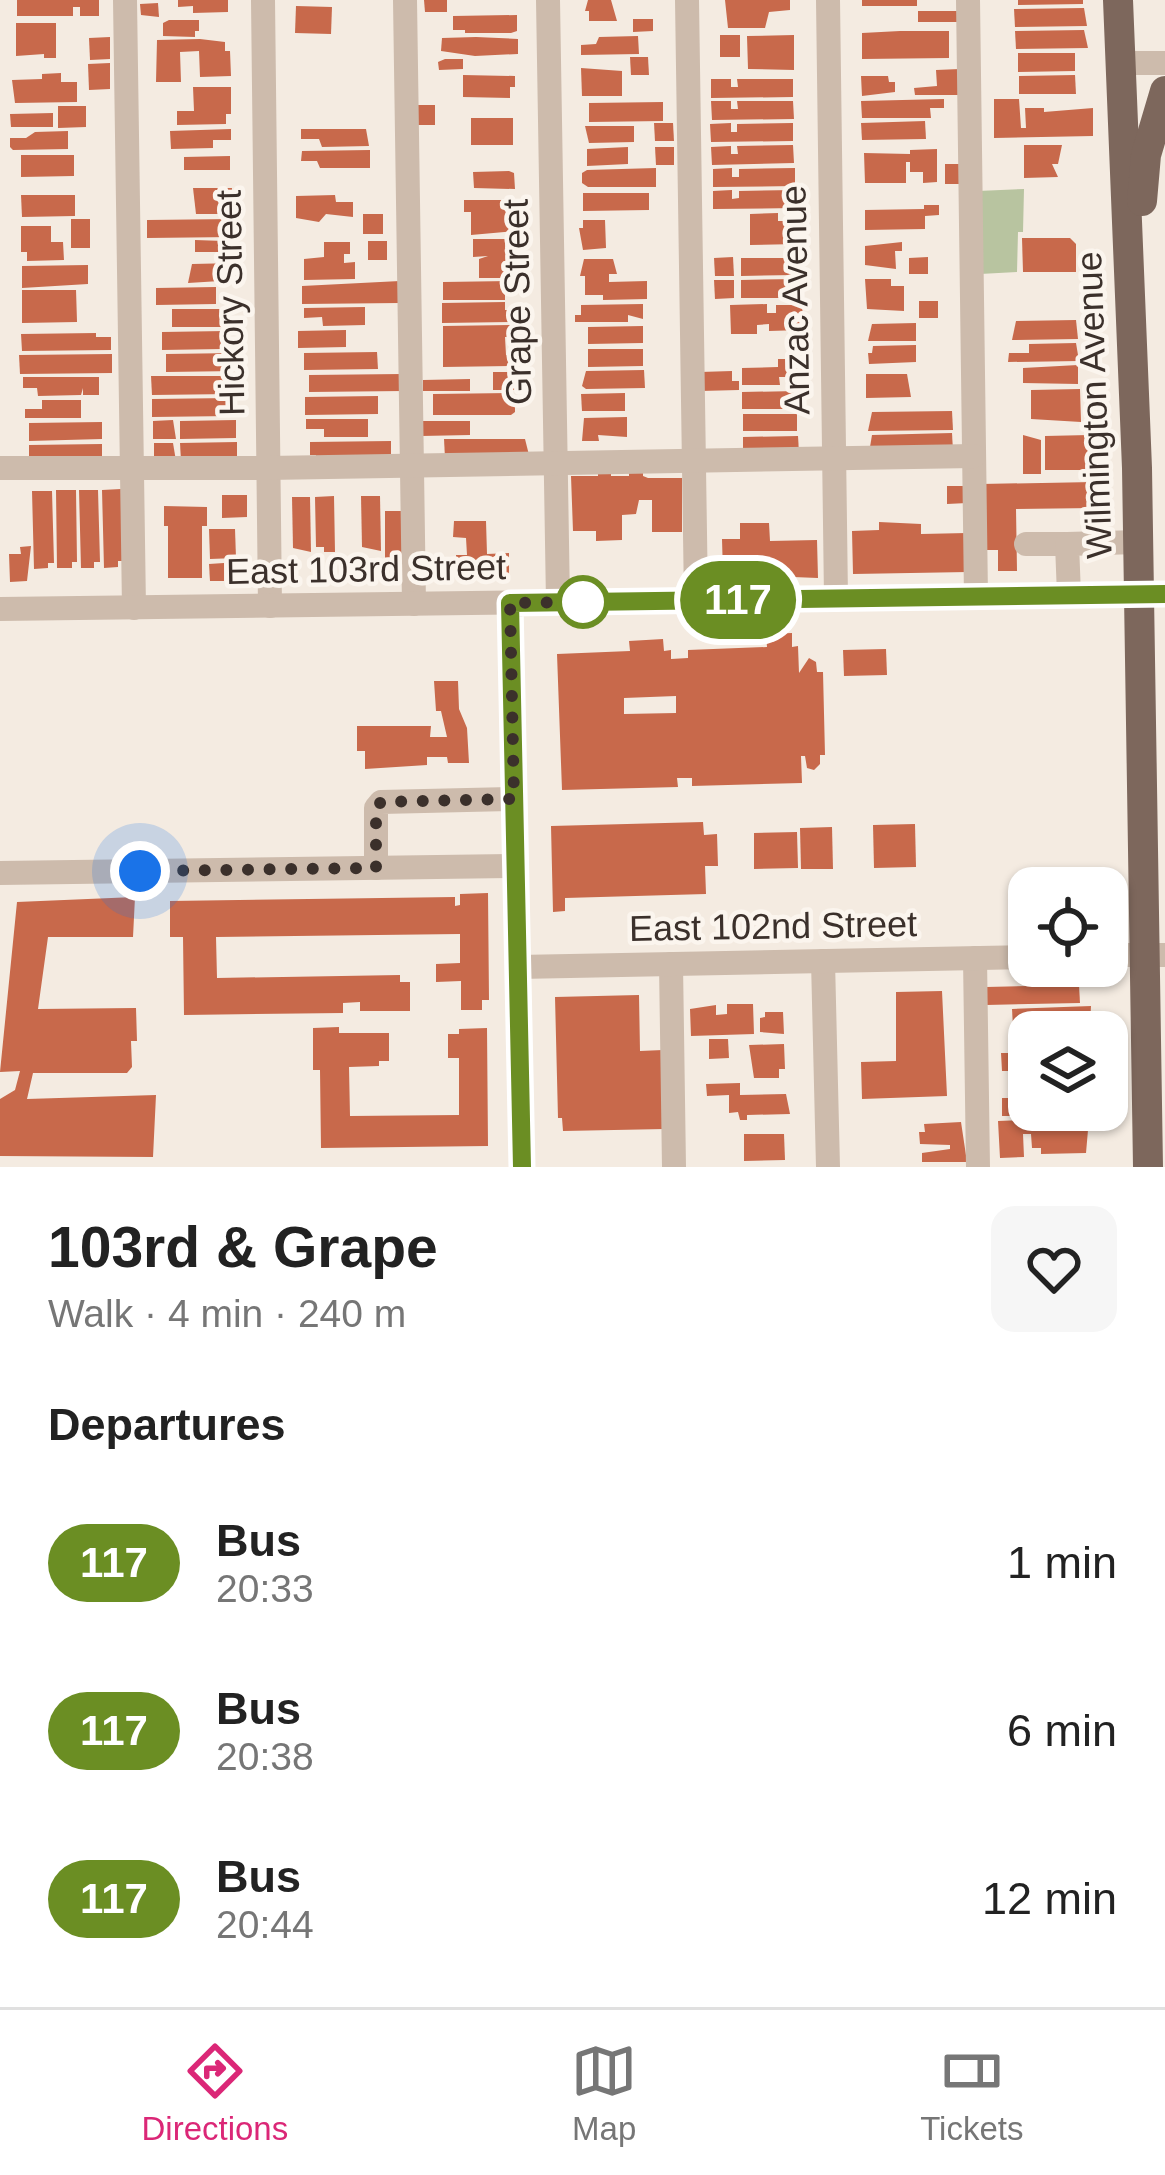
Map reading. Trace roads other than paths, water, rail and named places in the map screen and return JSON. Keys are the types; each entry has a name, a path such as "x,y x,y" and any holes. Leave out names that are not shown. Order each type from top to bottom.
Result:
{"main road":[{"name":"Wilmington Avenue","path":"1118,0 1138,542 1152,594 1155,955 1148,1167"},
{"path":"1132,326 1146,155 1165,91"}],"street":[{"path":"125,0 134,608"},
{"name":"Hickory Street","path":"263,0 270,606"},
{"path":"405,0 414,604"},
{"name":"Grape Street","path":"548,0 558,602"},
{"path":"688,0 696,600"},
{"name":"Anzac Avenue","path":"828,0 836,598"},
{"path":"968,0 976,597"},
{"path":"1119,63 1165,63"},
{"path":"0,468 974,456"},
{"path":"1026,544 1138,542"},
{"path":"1067,544 1069,595"},
{"name":"East 103rd Street","path":"0,609 1152,594"},
{"path":"510,603 522,1167"},
{"path":"376,868 376,808 381,802 514,799"},
{"path":"0,873 516,866"},
{"name":"East 102nd Street","path":"518,967 1008,957"},
{"path":"975,958 978,1167"},
{"path":"823,961 828,1167"},
{"path":"671,964 674,1167"}]}
